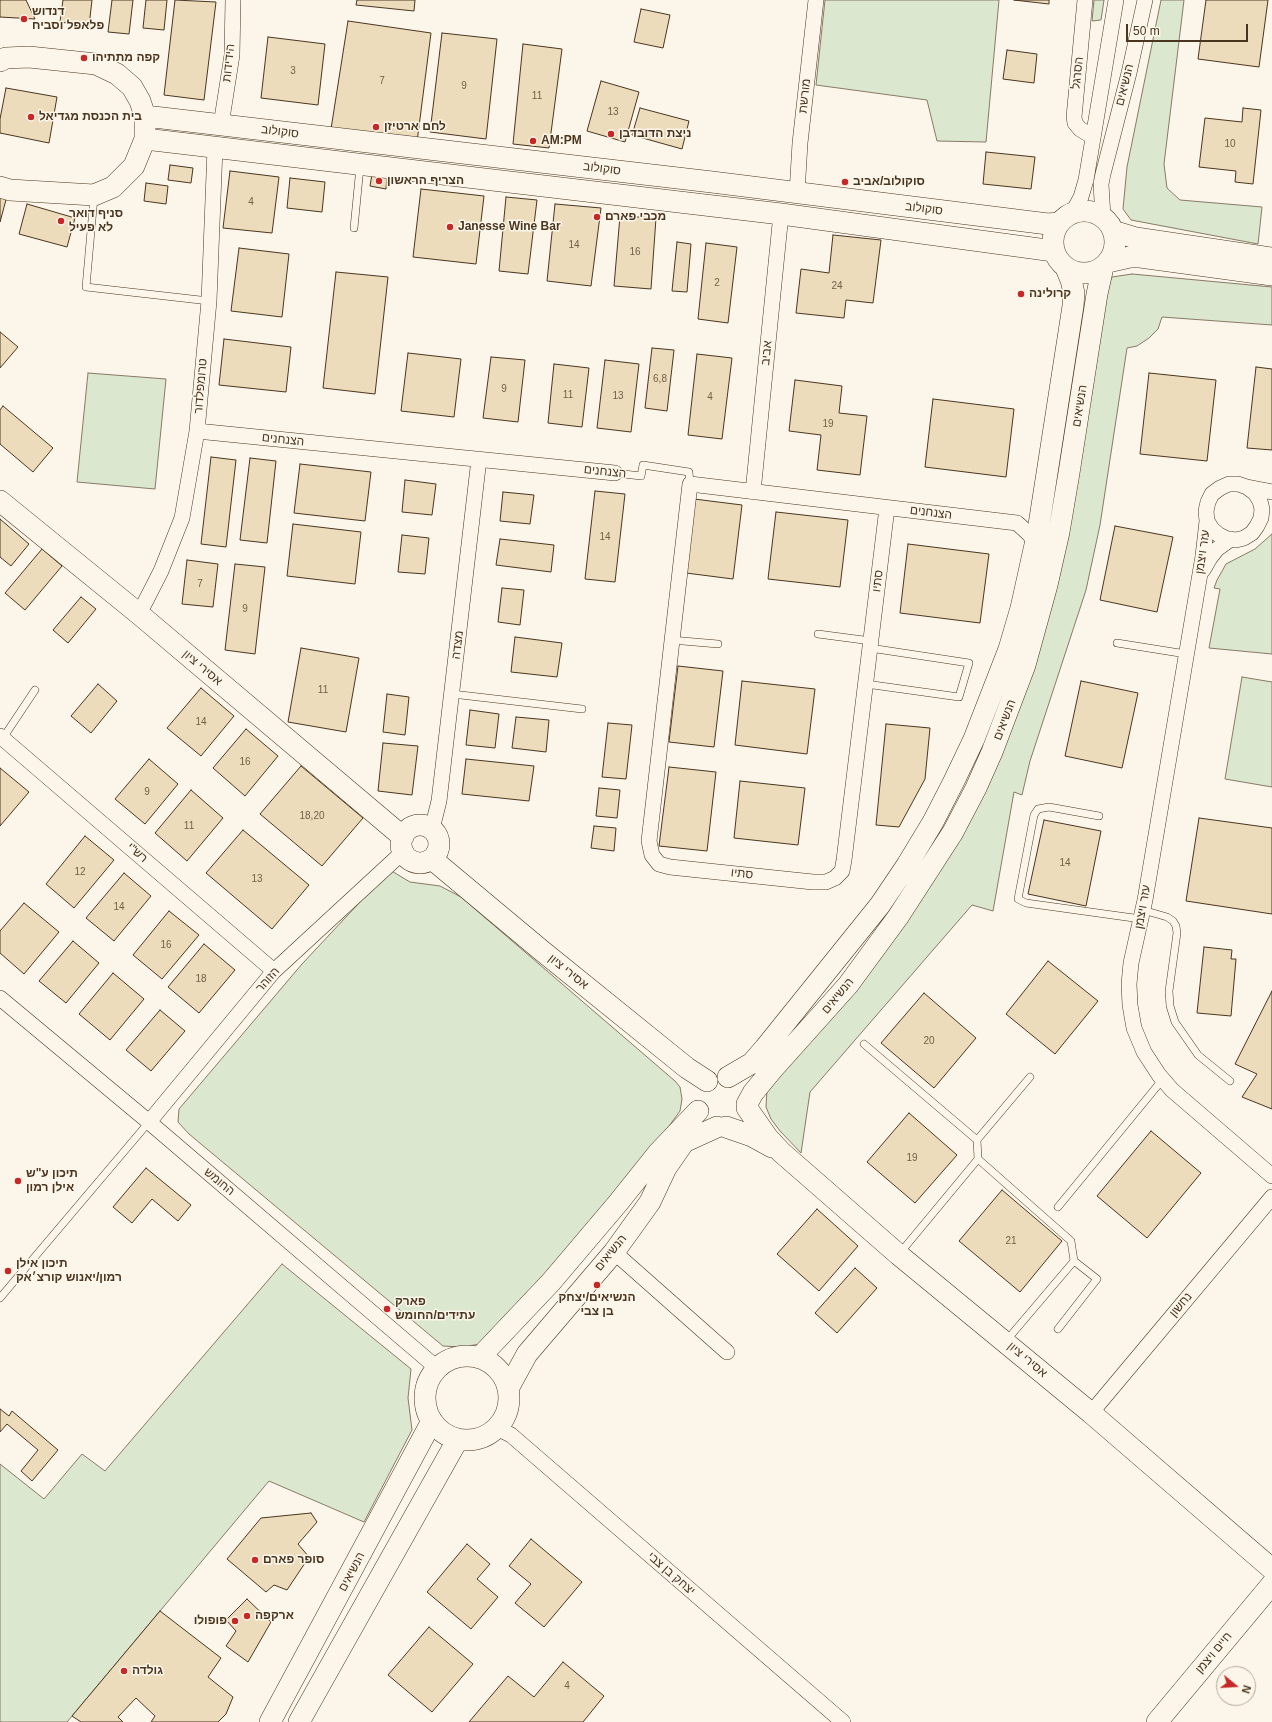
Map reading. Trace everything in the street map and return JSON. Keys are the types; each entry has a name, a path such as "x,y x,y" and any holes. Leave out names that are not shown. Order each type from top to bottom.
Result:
{"street":[{"name":"הידידות","path":"221,125 232,55 233,0"},
{"name":"מורשת","path":"797,193 800,143 816,0"},
{"name":"הסרגל","path":"1085,0 1074,117 1075,123 1080,129 1093,137"},
{"name":"הנשיאים","path":"1066,218 1081,197 1086,180 1116,0"},
{"name":"הנשיאים","path":"1108,224 1101,184 1129,73 1145,0"},
{"path":"0,61 6,58 30,57 96,64 117,74 132,87 140,101 145,116 145,139 134,166 113,187 94,195 10,190 0,187"},
{"name":"סוקולוב","path":"145,116 1048,224 1066,218"},
{"name":"סוקולוב","path":"145,139 781,214 1054,251"},
{"name":"טרומפלדור","path":"139,614 161,571 182,518 197,431 209,301 215,148"},
{"path":"1272,258 1136,238 1108,224 1089,211 1066,218 1053,236 1054,251 1057,258 1066,268 1081,273 1093,272 1106,264 1126,258 1140,257 1272,275"},
{"name":"אביב","path":"753,492 781,214"},
{"path":"1106,264 1112,256 1115,245 1108,224"},
{"name":"הנשיאים","path":"747,1106 753,1093 848,985 898,917 953,832 976,788 992,752 1025,665 1047,585 1067,488 1097,294 1106,264"},
{"name":"הנשיאים","path":"728,1077 752,1063 855,939 880,905 907,865 933,822 954,781 992,694 1009,649 1021,608 1036,544 1043,504 1073,306 1074,293 1072,280 1066,268"},
{"name":"הצנחנים","path":"197,431 615,473"},
{"name":"מצדה","path":"432,829 440,801 479,460"},
{"name":"הצנחנים","path":"690,484 1017,523"},
{"name":"סתיו","path":"690,484 648,841 652,855 658,864 670,867 813,882 826,882 835,878 842,871 887,508"},
{"path":"1247,487 1255,493 1260,501 1262,509 1261,518 1257,526 1252,533 1244,538 1231,539 1219,535 1212,529 1207,520 1206,511 1212,494 1229,484 1238,484 1272,492"},
{"name":"אסירי ציון","path":"0,501 139,614 403,844"},
{"path":"1036,544 1029,534 1017,523 1038,511 1043,504"},
{"path":"1261,518 1272,508"},
{"name":"עזר ויצמן","path":"1207,520 1198,584 1142,915 1131,963 1129,984 1130,1005 1134,1028 1144,1052 1172,1090 1272,1176"},
{"name":"עזר ויצמן","path":"1198,584 1210,558 1218,549 1231,539"},
{"name":"רש\"י","path":"1,737 274,971"},
{"path":"426,826 432,829 439,840 439,847 432,858 419,863 407,858 403,844 407,831 412,827 426,826"},
{"name":"הזוהר","path":"149,1122 274,971 403,844"},
{"name":"אסירי ציון","path":"432,858 540,950 687,1068 707,1081"},
{"name":"החומש","path":"0,998 149,1122 437,1368"},
{"path":"720,1076 728,1077 735,1080 745,1090 747,1106 739,1121 733,1125 721,1127 709,1124 702,1118 698,1111 698,1095 701,1087 707,1081 720,1076"},
{"name":"אסירי ציון","path":"747,1106 764,1132 781,1152 899,1255 1091,1413 1272,1569"},
{"path":"480,1357 551,1282 658,1153 698,1111"},
{"name":"הנשיאים","path":"509,1387 527,1354 614,1252 650,1202 666,1168 684,1142 721,1127"},
{"name":"אסירי ציון","path":"721,1127 752,1136 781,1152"},
{"name":"נחשון","path":"1091,1413 1272,1198"},
{"path":"614,1252 727,1352"},
{"path":"468,1355 480,1357 493,1364 503,1374 509,1387 510,1402 506,1416 498,1428 486,1436 472,1440 458,1439 448,1436 432,1421 427,1410 425,1398 427,1386 431,1376 437,1368 446,1361 457,1356 468,1355"},
{"name":"הנשיאים","path":"270,1722 432,1421"},
{"name":"יצחק בן צבי","path":"498,1428 512,1435 843,1722"},
{"path":"299,1722 458,1439"},
{"name":"חיים ויצמן","path":"1157,1722 1272,1584"}],"lane":[{"path":"354,228 360,165"},
{"path":"94,195 86,287 209,301"},
{"name":"הצנחנים","path":"615,473 641,476 643,465 689,472 690,484"},
{"path":"818,634 970,663 959,697 866,684"},
{"path":"671,640 718,644"},
{"path":"1117,643 1186,654"},
{"path":"1,737 35,690"},
{"path":"452,694 582,709"},
{"path":"1099,816 1049,807 1038,809 1034,815 1018,899 1026,903 1167,917 1173,921 1176,926 1177,933 1169,991 1170,1006 1175,1022 1198,1055 1230,1081"},
{"path":"864,1044 977,1140"},
{"path":"899,1255 978,1159 977,1140 1030,1077"},
{"path":"1058,1207 1163,1079"},
{"path":"0,1298 149,1122"},
{"path":"978,1159 1072,1241 1074,1261 1005,1342"},
{"path":"1058,1329 1097,1279 1074,1261"}],"green space":[{"path":"825,0 999,0 986,142 937,141 927,100 816,85"},
{"path":"1094,0 1104,0 1101,20 1092,21"},
{"path":"1161,0 1184,0 1164,164 1167,188 1180,200 1262,207 1258,244 1131,220 1123,209 1127,167"},
{"path":"1132,274 1272,287 1272,325 1162,317 1158,329 1149,338 1137,346 1127,348 1100,525 1086,590 1030,761 1022,795 1014,792 993,911 972,905 810,1092 801,1153 771,1119 766,1107 767,1089 854,986 1007,728 1107,288 1112,277"},
{"path":"88,373 166,379 155,489 77,482"},
{"path":"1272,534 1272,654 1209,648 1220,589 1214,588 1217,580 1226,564 1255,549"},
{"path":"1242,677 1272,682 1272,787 1225,779"},
{"path":"390,870 410,882 440,886 461,897 675,1081 680,1087 682,1099 680,1111 656,1144 494,1333 481,1344 460,1347 443,1346 189,1134 178,1122 179,1109 302,964"},
{"path":"282,1264 411,1369 408,1398 412,1430 364,1522 269,1481 67,1722 0,1722 0,1464 44,1499 82,1454 105,1471"}],"building":[{"path":"0,0 26,0 35,19 0,17"},
{"path":"63,0 92,0 89,26 60,22"},
{"path":"112,0 133,0 129,34 108,32"},
{"path":"146,0 167,0 164,30 143,28"},
{"path":"175,0 216,2 204,100 164,95"},
{"path":"357,0 415,0 414,11 356,5"},
{"path":"1014,0 1049,0 1049,4"},
{"path":"1206,0 1268,0 1259,67 1198,59"},
{"path":"641,9 670,15 663,48 634,42"},
{"path":"348,21 431,33 417,142 331,129"},
{"path":"442,33 497,39 486,139 430,132"},
{"path":"268,37 325,44 318,105 261,98"},
{"path":"523,44 562,49 549,148 513,144"},
{"path":"1007,50 1037,54 1034,83 1003,79"},
{"path":"601,81 639,92 625,142 587,131"},
{"path":"6,88 57,97 49,143 0,133 0,119"},
{"path":"640,108 689,121 682,149 632,135"},
{"path":"1243,108 1261,110 1253,184 1235,182 1236,171 1199,167 1205,118 1242,122"},
{"path":"986,152 1035,157 1031,189 983,184"},
{"path":"170,165 193,168 191,183 168,180"},
{"path":"230,171 279,177 272,233 223,228"},
{"name":"הצריף הראשון","path":"372,174 387,176 386,189 370,186"},
{"path":"290,178 325,182 322,212 287,208"},
{"path":"146,183 168,186 166,204 144,201"},
{"path":"421,189 484,196 476,264 413,257"},
{"path":"0,195 7,196 0,222"},
{"path":"506,197 537,200 528,274 499,271"},
{"path":"27,204 75,218 67,247 19,234"},
{"path":"555,204 601,208 591,286 547,281"},
{"path":"620,216 656,218 651,289 614,286"},
{"path":"833,235 881,240 873,303 846,300 844,318 796,313 801,269 829,273"},
{"path":"677,242 691,244 687,292 672,291"},
{"path":"706,243 737,247 728,323 698,319"},
{"path":"239,248 289,254 282,317 231,311"},
{"path":"336,272 388,277 375,394 323,388"},
{"path":"0,332 18,347 0,368"},
{"path":"224,339 291,347 286,392 219,385"},
{"path":"652,348 674,350 667,411 645,408"},
{"path":"408,353 461,359 454,417 401,411"},
{"path":"697,354 732,358 722,439 688,435"},
{"path":"491,357 525,360 518,422 483,418"},
{"path":"605,360 639,364 631,432 597,428"},
{"path":"554,364 589,368 582,427 548,423"},
{"path":"1256,367 1272,369 1272,450 1247,448"},
{"path":"1149,373 1216,380 1207,461 1140,454"},
{"path":"795,380 842,386 839,413 867,416 860,475 817,470 821,435 789,431"},
{"path":"933,399 1014,409 1006,477 925,467"},
{"path":"3,406 53,448 33,472 0,444 0,410"},
{"path":"211,457 236,460 226,547 201,544"},
{"path":"250,458 276,461 267,543 240,540"},
{"path":"300,464 371,472 365,521 294,513"},
{"path":"405,480 436,484 432,515 402,512"},
{"path":"595,491 625,494 615,582 585,579"},
{"path":"503,492 534,495 530,524 500,521"},
{"path":"694,499 742,505 733,579 686,573"},
{"path":"776,512 848,520 840,587 768,579"},
{"path":"0,519 29,544 11,566 0,557"},
{"path":"293,524 361,532 355,584 287,576"},
{"path":"1115,526 1173,537 1157,612 1100,600"},
{"path":"402,535 429,538 425,574 398,572"},
{"path":"500,539 554,545 551,572 496,565"},
{"path":"908,544 989,554 980,623 900,613"},
{"path":"42,549 62,566 25,610 5,593"},
{"path":"187,560 218,564 213,607 182,604"},
{"path":"235,564 265,567 255,654 225,650"},
{"path":"502,588 524,590 520,625 498,622"},
{"path":"81,597 96,609 68,643 53,630"},
{"path":"515,637 562,643 557,677 511,672"},
{"path":"301,648 359,658 346,732 288,722"},
{"path":"678,666 723,671 714,747 669,742"},
{"path":"742,681 815,689 807,754 735,745"},
{"path":"1081,681 1138,693 1122,768 1065,756"},
{"path":"98,684 117,701 91,733 71,716"},
{"path":"201,688 234,716 201,756 167,728"},
{"path":"387,694 409,697 405,735 383,732"},
{"path":"470,710 499,714 495,748 466,745"},
{"path":"516,717 549,720 546,752 512,748"},
{"path":"608,723 632,725 626,779 602,777"},
{"path":"886,724 930,728 925,779 899,827 876,825"},
{"path":"246,729 278,756 245,796 213,768"},
{"path":"383,743 418,746 412,795 378,791"},
{"path":"149,759 178,784 145,824 115,799"},
{"path":"466,759 534,766 529,801 462,794"},
{"path":"301,766 363,818 322,866 260,814"},
{"path":"669,767 716,772 707,851 659,846"},
{"path":"0,768 29,792 0,826"},
{"path":"740,781 805,788 798,845 734,838"},
{"path":"599,788 620,790 617,818 596,816"},
{"path":"191,790 223,818 187,861 155,833"},
{"path":"1199,818 1272,828 1272,914 1186,901"},
{"path":"1044,820 1101,831 1086,906 1028,894"},
{"path":"594,826 616,828 614,851 591,848"},
{"path":"243,830 309,885 272,929 206,873"},
{"path":"85,836 114,860 74,908 46,884"},
{"path":"124,873 151,896 114,941 86,918"},
{"path":"24,903 59,932 24,974 0,953 0,931"},
{"path":"169,911 199,935 162,979 133,955"},
{"path":"73,941 99,963 66,1003 39,981"},
{"path":"204,944 235,970 199,1013 168,987"},
{"path":"1204,947 1232,950 1231,959 1236,959 1231,1016 1197,1013"},
{"path":"1048,961 1098,1001 1055,1054 1006,1014"},
{"path":"113,973 144,999 110,1040 79,1014"},
{"path":"1272,991 1272,1109 1242,1097 1257,1074 1235,1064"},
{"path":"924,993 976,1038 934,1088 881,1043"},
{"path":"160,1010 185,1031 151,1071 126,1050"},
{"path":"909,1113 957,1155 915,1203 867,1162"},
{"path":"1151,1131 1201,1173 1147,1238 1097,1196"},
{"path":"146,1168 191,1205 178,1221 152,1199 132,1223 113,1207"},
{"path":"1002,1190 1062,1241 1020,1292 959,1241"},
{"path":"817,1209 858,1246 819,1291 777,1254"},
{"path":"855,1268 877,1288 837,1333 815,1313"},
{"path":"0,1409 9,1416 12,1411 58,1450 32,1481 21,1471 38,1450 7,1424 0,1432"},
{"path":"311,1513 317,1522 298,1544 309,1557 287,1590 274,1585 266,1592 227,1559 261,1518"},
{"path":"531,1539 582,1582 544,1627 515,1603 531,1584 509,1566"},
{"path":"467,1544 490,1564 477,1579 498,1597 471,1629 427,1592"},
{"path":"247,1599 271,1622 248,1662 226,1646 236,1631 226,1620"},
{"path":"160,1611 221,1658 208,1677 233,1697 226,1714 218,1722 151,1722 155,1716 136,1698 118,1717 123,1722 81,1722 72,1716"},
{"path":"429,1627 473,1664 432,1712 388,1675"},
{"path":"563,1662 604,1696 583,1722 469,1722 508,1676 534,1697"}],"place":[{"name":"דנדוש פלאפל וסביח","path":"24,19"},
{"name":"קפה מתתיהו","path":"84,58"},
{"name":"בית הכנסת מגדיאל","path":"31,117"},
{"name":"לחם ארטיזן","path":"376,127"},
{"name":"ניצת הדובדבן","path":"611,134"},
{"name":"AM:PM","path":"533,141"},
{"name":"הצריף הראשון","path":"379,181"},
{"name":"סוקולוב/אביב","path":"845,182"},
{"name":"מכבי פארם","path":"597,217"},
{"name":"סניף דואר לא פעיל","path":"61,221"},
{"name":"Janesse Wine Bar","path":"450,227"},
{"name":"קרולינה","path":"1021,294"},
{"name":"תיכון ע\"ש אילן רמון","path":"18,1181"},
{"name":"תיכון אילן רמון/יאנוש קורצ׳אק","path":"8,1271"},
{"name":"הנשיאים/יצחק בן צבי","path":"597,1285"},
{"name":"פארק עתידים/החומש","path":"387,1309"},
{"name":"סופר פארם","path":"255,1560"},
{"name":"ארקפה","path":"247,1616"},
{"name":"פופולו","path":"235,1621"},
{"name":"גולדה","path":"124,1671"}]}
